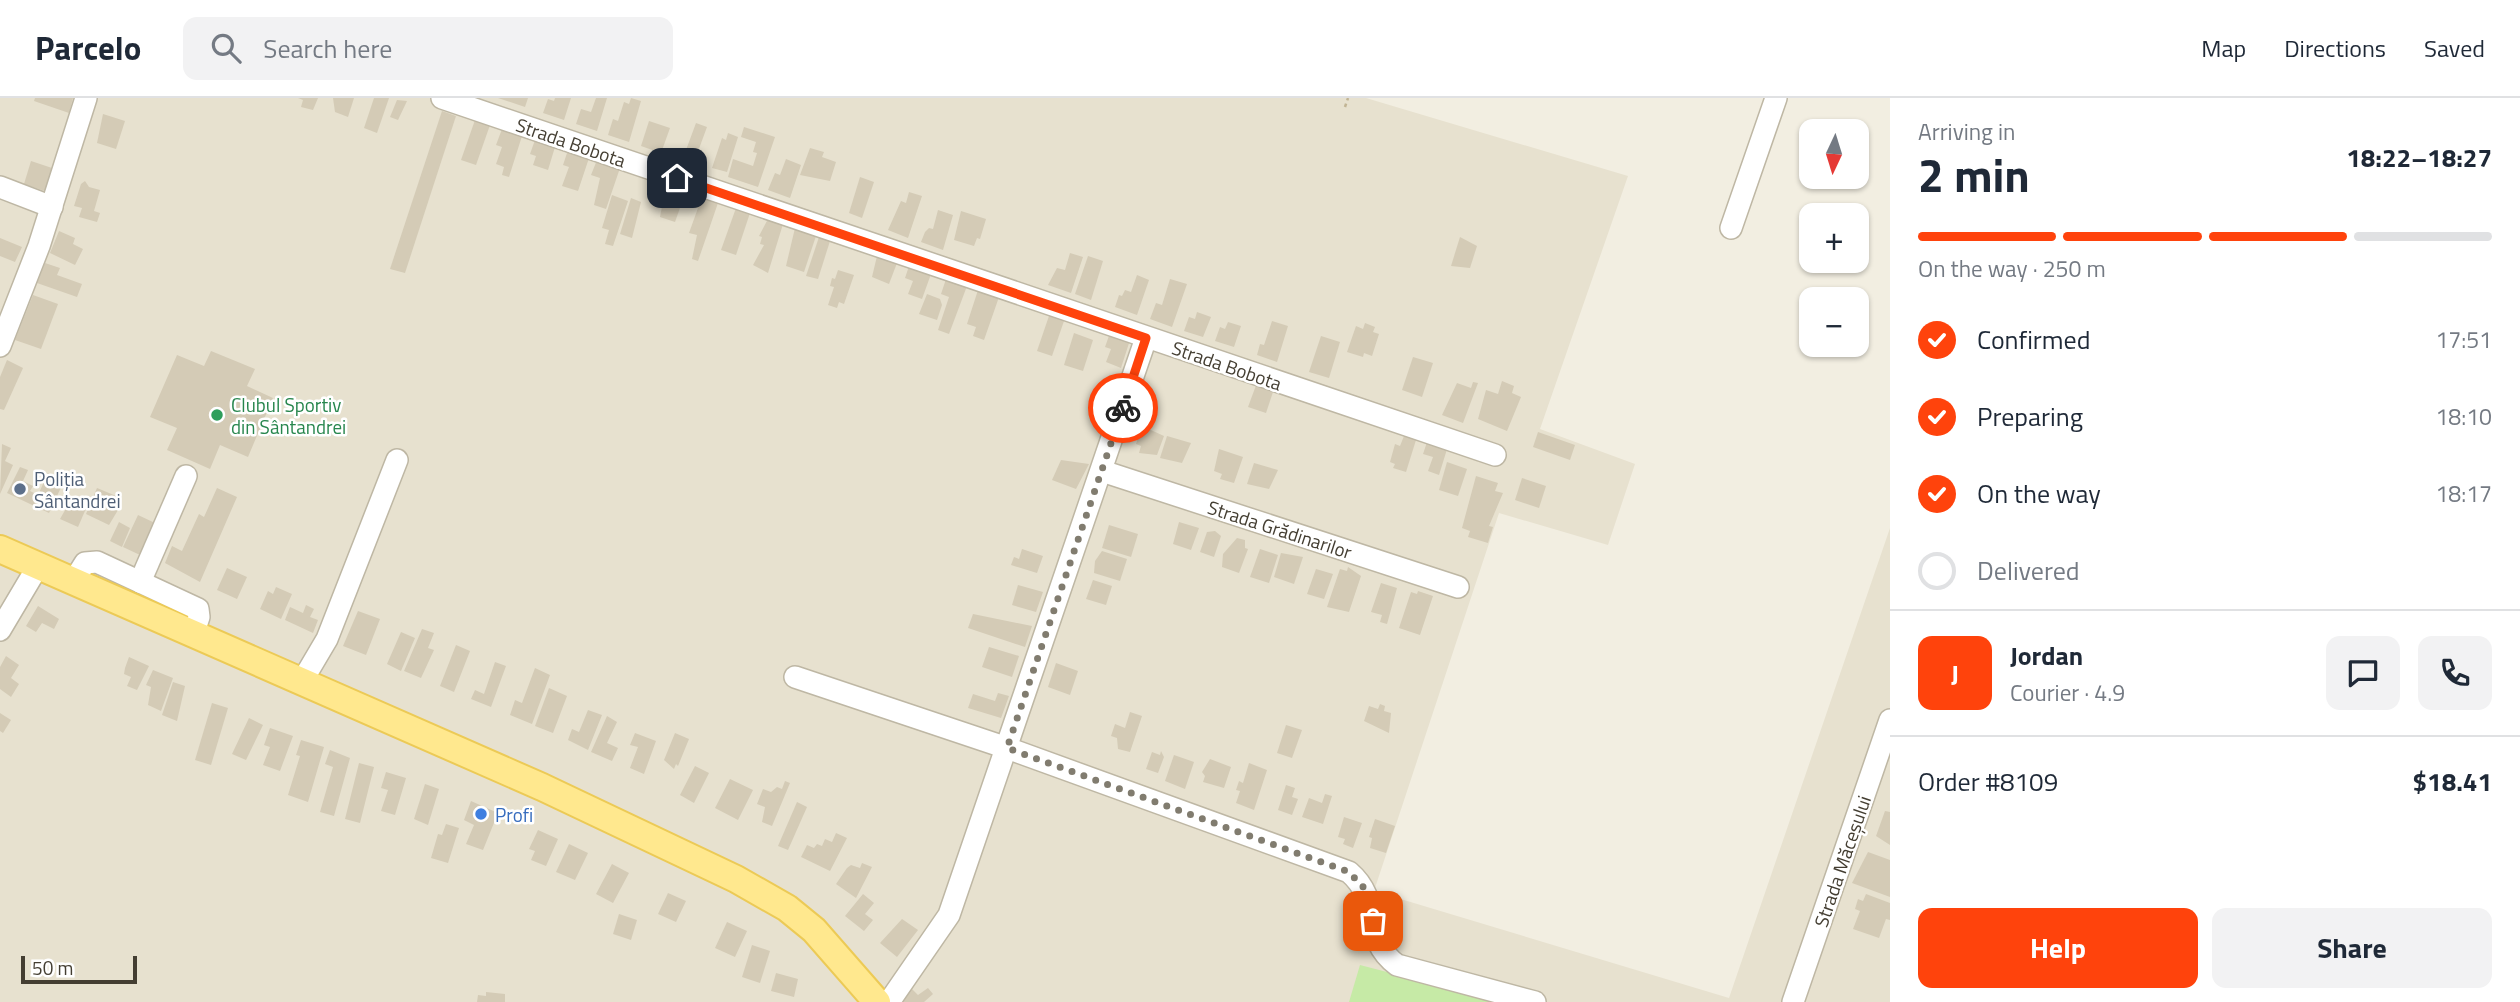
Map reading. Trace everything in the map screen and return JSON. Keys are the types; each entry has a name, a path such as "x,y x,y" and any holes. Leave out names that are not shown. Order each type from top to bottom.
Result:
{"main road":[{"path":"0,549 542,787 764,894 814,930 877,1002"}],"street":[{"path":"0,346 52,207 86,98"},
{"name":"Strada Bobota","path":"442,98 1495,455"},
{"path":"1731,229 1776,98"},
{"path":"0,187 52,207"},
{"path":"889,1002 949,915 1146,338"},
{"path":"301,683 327,639 397,460"},
{"name":"Strada Grădinarilor","path":"1101,471 1458,587"},
{"path":"140,582 186,476"},
{"path":"73,582 85,563 92,562 140,582 198,609 199,617 194,635"},
{"path":"0,630 38,566"},
{"path":"795,677 1007,748 1349,872 1367,891 1377,945 1384,956 1397,965 1462,993 1535,1002"},
{"name":"Strada Măceșului","path":"1793,1002 1890,720"}],"path":[{"path":"1345,107 1348,98"}],"shaded area":[{"path":"0,98 1366,98 1628,176 1540,429 1635,464 1608,545 1499,513 1374,891 1729,998 1890,528 1890,1002 0,1002"}],"green space":[{"path":"1360,965 1502,1002 1349,1002"}],"building":[{"path":"35,98 73,98 69,113 34,101"},
{"path":"298,98 318,98 313,110 301,107 303,100"},
{"path":"333,98 354,98 348,117 335,112"},
{"path":"374,98 389,98 377,133 364,128"},
{"path":"498,98 528,98 525,107"},
{"path":"555,98 571,98 564,120 543,113 548,99 554,101"},
{"path":"596,98 607,98 597,131 576,124 581,109 591,112"},
{"path":"631,98 641,101 629,142 608,135 613,119 618,121 624,102 629,104"},
{"path":"397,100 407,101 398,120 390,117"},
{"path":"442,111 456,116 405,273 390,269"},
{"path":"103,114 125,121 116,149 97,143"},
{"path":"475,120 490,125 476,165 461,160"},
{"path":"649,121 670,128 661,153 641,146"},
{"path":"696,123 707,127 693,165 677,159 680,149 686,150"},
{"path":"744,127 775,137 758,187 728,177 733,159 753,166 757,153 753,152 756,142 741,137"},
{"path":"502,129 522,136 509,177 502,175 504,167 496,164 502,147 496,145"},
{"path":"728,133 738,137 727,172 712,168 722,138 726,140"},
{"path":"535,140 555,147 548,170 533,165 536,156 530,154"},
{"path":"810,148 824,152 822,157 836,162 830,181 800,175"},
{"path":"568,150 589,158 578,191 562,186 569,167 563,165"},
{"path":"786,159 801,165 790,198 768,190 775,173 780,175"},
{"path":"597,160 620,168 606,209 594,205 600,178 591,175"},
{"path":"31,161 52,168 45,191 24,184"},
{"path":"860,177 874,182 862,218 849,213"},
{"path":"85,181 89,187 100,190 94,211 100,213 97,222 79,217 82,208 74,206 81,184"},
{"path":"666,185 686,191 675,222 660,217"},
{"path":"909,192 922,196 908,238 888,230 901,201 906,203"},
{"path":"612,195 628,201 613,246 605,244 609,230 602,228"},
{"path":"698,195 718,203 698,261 692,259 697,235 689,233 698,208 694,207"},
{"path":"631,198 641,202 632,238 620,234"},
{"path":"736,208 750,213 736,255 721,250"},
{"path":"938,210 953,215 943,250 921,242 925,232 929,228 933,229"},
{"path":"961,211 986,219 980,239 977,238 974,246 954,240"},
{"path":"768,219 783,224 768,273 753,265 764,245 760,244 762,237 759,236"},
{"path":"795,228 816,236 804,272 786,266"},
{"path":"59,231 75,238 73,244 83,249 75,265 50,253"},
{"path":"819,237 830,241 818,279 806,276"},
{"path":"1460,237 1477,246 1470,268 1451,266"},
{"path":"0,238 22,247 15,262 0,256"},
{"path":"1070,253 1083,257 1071,293 1048,285 1057,268 1065,270"},
{"path":"877,256 897,263 889,284 872,277"},
{"path":"1088,256 1103,261 1091,300 1075,294"},
{"path":"45,263 60,268 57,275 82,284 77,297 37,283"},
{"path":"909,266 931,274 922,299 908,294 913,281 905,278"},
{"path":"838,270 854,275 844,304 839,302 837,308 828,305 834,287 830,286 832,278 835,279"},
{"path":"1137,275 1149,280 1137,315 1115,307 1119,295 1122,296 1125,290 1131,292"},
{"path":"946,279 967,286 949,334 938,330 949,297 941,294"},
{"path":"1170,279 1187,284 1172,327 1150,319 1156,303 1162,305"},
{"path":"978,290 999,297 984,340 973,336 976,327 967,324"},
{"path":"927,294 940,299 942,305 937,320 919,314"},
{"path":"33,295 58,304 41,349 15,340"},
{"path":"1197,312 1211,317 1203,337 1184,331 1189,317 1195,319"},
{"path":"1050,313 1065,318 1052,356 1037,351"},
{"path":"1272,321 1288,326 1277,362 1257,355 1260,344 1264,345"},
{"path":"1228,322 1241,326 1234,347 1215,341 1220,327 1225,329"},
{"path":"1365,323 1375,327 1373,332 1379,334 1372,356 1364,353 1363,357 1347,352 1356,326 1363,329"},
{"path":"1074,333 1093,340 1083,371 1064,365"},
{"path":"1110,333 1130,340 1121,368 1106,362 1111,349 1105,347"},
{"path":"1321,336 1340,342 1329,378 1309,372"},
{"path":"211,351 255,369 247,386 273,398 248,457 220,445 210,469 167,450 177,428 150,417 177,355 204,366"},
{"path":"1413,357 1433,363 1422,397 1402,390"},
{"path":"7,360 23,368 4,410 0,409 0,377"},
{"path":"1258,380 1275,386 1266,413 1248,407"},
{"path":"1502,381 1514,386 1512,393 1521,397 1507,431 1478,419 1486,390 1498,394"},
{"path":"1473,382 1478,383 1463,423 1442,415 1457,383 1471,388"},
{"path":"1142,426 1164,436 1157,455 1139,453 1141,446 1136,444"},
{"path":"1538,432 1575,445 1570,460 1533,447"},
{"path":"1167,436 1191,443 1182,463 1160,458"},
{"path":"1404,436 1416,440 1406,472 1393,468 1395,464 1390,462 1395,444 1400,446"},
{"path":"1428,439 1448,446 1439,475 1428,471 1433,457 1423,454"},
{"path":"2,444 11,448 5,461 13,465 0,494"},
{"path":"1219,449 1243,457 1234,483 1220,479 1222,474 1214,471"},
{"path":"1061,460 1089,464 1076,489 1052,480"},
{"path":"1447,462 1467,469 1458,496 1439,490"},
{"path":"1254,463 1278,470 1269,489 1247,484"},
{"name":"Poliția Sântandrei","path":"20,467 28,470 23,481 33,486 30,491 38,495 48,473 64,481 49,513 7,493"},
{"path":"1476,476 1498,483 1495,491 1503,493 1489,526 1493,527 1488,543 1468,537 1470,531 1462,528"},
{"path":"1522,478 1546,486 1539,508 1515,500"},
{"path":"97,488 121,498 118,510 109,525 86,514"},
{"path":"217,488 237,497 200,582 165,563 172,546 182,551 199,514 204,517"},
{"path":"72,498 88,504 78,527 60,519"},
{"path":"138,515 155,523 140,555 123,547"},
{"path":"119,522 130,528 122,547 110,541"},
{"path":"1179,522 1199,528 1191,550 1173,544"},
{"path":"1109,525 1138,534 1131,557 1102,548"},
{"path":"1215,531 1221,536 1214,557 1200,552 1207,532"},
{"path":"1237,538 1245,540 1245,548 1248,549 1239,573 1222,567 1223,554"},
{"path":"1022,549 1043,556 1037,573 1011,565 1014,557 1019,559"},
{"path":"1260,549 1278,555 1269,583 1250,577"},
{"path":"1102,551 1127,559 1120,581 1094,573 1095,561"},
{"path":"1281,553 1303,557 1294,584 1274,577"},
{"path":"1348,567 1361,576 1349,612 1327,607 1340,569 1347,571"},
{"path":"227,568 247,577 237,599 217,590"},
{"path":"1316,569 1333,574 1324,599 1307,594"},
{"path":"1093,580 1112,586 1106,605 1086,599"},
{"path":"1381,583 1397,588 1387,624 1380,622 1382,615 1371,612"},
{"path":"1018,585 1043,592 1036,612 1012,605"},
{"path":"276,587 292,594 281,619 260,609 268,591 273,594"},
{"path":"1418,591 1433,596 1420,635 1399,628 1411,592 1417,594"},
{"path":"306,605 314,609 310,617 318,620 313,633 285,620 290,607 303,613"},
{"path":"38,606 59,619 54,629 42,623 36,632 26,626"},
{"path":"358,611 380,619 366,655 343,646"},
{"path":"973,614 1032,626 1025,647 968,628"},
{"path":"422,629 434,633 428,648 434,650 421,678 404,671"},
{"path":"401,632 415,638 401,671 387,664"},
{"path":"456,645 470,651 454,692 440,686"},
{"path":"989,647 1019,656 1012,677 982,667"},
{"path":"6,656 19,665 11,678 19,684 11,697 0,689 0,667"},
{"path":"129,657 149,666 137,690 127,686 131,677 124,674"},
{"path":"495,662 506,666 491,707 471,699 475,690 484,694"},
{"path":"1056,663 1078,671 1070,695 1048,687"},
{"path":"535,668 550,675 532,724 510,715 515,700 522,703"},
{"path":"153,670 173,678 161,711 148,705 151,687 146,685"},
{"path":"173,682 185,686 177,721 162,715"},
{"path":"549,688 567,696 553,733 535,726"},
{"path":"998,693 1009,696 1001,718 968,708 973,694 995,701"},
{"path":"212,703 228,708 211,765 195,760"},
{"path":"1380,704 1385,706 1384,711 1391,713 1389,733 1364,721 1369,706 1378,709"},
{"path":"588,710 602,715 588,750 568,740 572,729 579,732"},
{"path":"1130,712 1142,716 1130,752 1118,749 1117,738 1111,736 1115,724 1125,728"},
{"path":"0,713 11,720 3,733 0,731"},
{"path":"607,716 617,722 607,743 618,748 612,761 591,752"},
{"path":"249,718 263,725 246,760 232,754"},
{"path":"1286,725 1302,730 1292,758 1277,753"},
{"path":"270,728 293,736 280,771 263,765 270,747 264,745"},
{"path":"635,733 656,741 644,774 630,768 638,747 630,745"},
{"path":"675,733 689,739 678,766 676,764 674,769 664,760"},
{"path":"301,740 324,747 308,802 288,795 300,756 296,755"},
{"path":"330,750 350,758 334,816 320,812 333,767 325,764"},
{"path":"1161,751 1164,757 1158,773 1146,769 1152,752 1160,755"},
{"path":"1174,755 1194,762 1185,789 1165,781"},
{"path":"1210,759 1231,767 1224,788 1203,782 1205,776 1202,772"},
{"path":"359,763 374,767 360,823 345,819"},
{"path":"1249,763 1267,770 1254,810 1236,803 1240,791 1236,790 1239,781 1243,783"},
{"path":"695,766 709,773 694,803 680,795"},
{"path":"386,772 406,778 395,815 381,811 388,790 381,788"},
{"path":"730,779 753,790 738,820 715,808"},
{"path":"785,781 790,783 772,826 762,822 765,807 757,804 763,789 771,792 777,787 782,789"},
{"path":"425,784 439,789 428,825 414,819"},
{"path":"1286,785 1295,788 1292,797 1298,799 1292,815 1278,810"},
{"path":"1325,794 1332,796 1323,824 1302,817 1309,798 1322,803"},
{"path":"471,801 498,813 483,850 466,844 474,825 464,820"},
{"path":"797,802 807,807 788,850 778,846"},
{"path":"1885,811 1890,812 1890,845 1876,836"},
{"path":"1344,817 1362,823 1353,848 1343,844 1345,839 1338,837"},
{"path":"1375,819 1395,826 1386,853 1370,848 1372,838 1369,837"},
{"path":"446,824 459,828 448,863 431,858 438,834 442,835"},
{"path":"538,830 558,839 546,866 531,860 535,851 529,849"},
{"path":"836,833 847,838 830,871 801,857 807,845 814,848 817,844 822,846 825,839 832,842"},
{"path":"569,844 588,853 575,880 556,872"},
{"path":"1868,852 1890,860 1890,897 1852,883"},
{"path":"862,863 872,867 856,898 836,884 847,868 851,865 860,868"},
{"path":"612,864 629,873 613,903 596,894"},
{"path":"668,893 686,901 676,922 658,914"},
{"path":"863,894 874,903 865,914 873,920 864,931 845,916"},
{"path":"1866,894 1890,903 1890,920 1886,919 1879,938 1853,929 1860,911 1855,909 1858,899 1863,901"},
{"path":"619,914 637,920 631,940 613,934"},
{"path":"902,919 918,930 897,957 880,943"},
{"path":"727,922 747,931 735,957 715,948"},
{"path":"752,945 770,951 760,983 742,977"},
{"path":"776,973 798,979 794,997 771,991"},
{"path":"911,988 918,995 928,988 933,994 924,1002 902,1002 899,998"},
{"path":"486,992 505,994 505,1002 477,1002 478,995 486,996"}],"way so far":[{"path":"1123,408 1007,748 1349,872 1367,891 1373,921"}],"place":[{"name":"Clubul Sportiv din Sântandrei","path":"217,415"},
{"name":"Poliția Sântandrei","path":"20,489"},
{"name":"Profi","path":"481,814"}],"route":[{"path":"677,178 1146,338 1123,408"}]}
